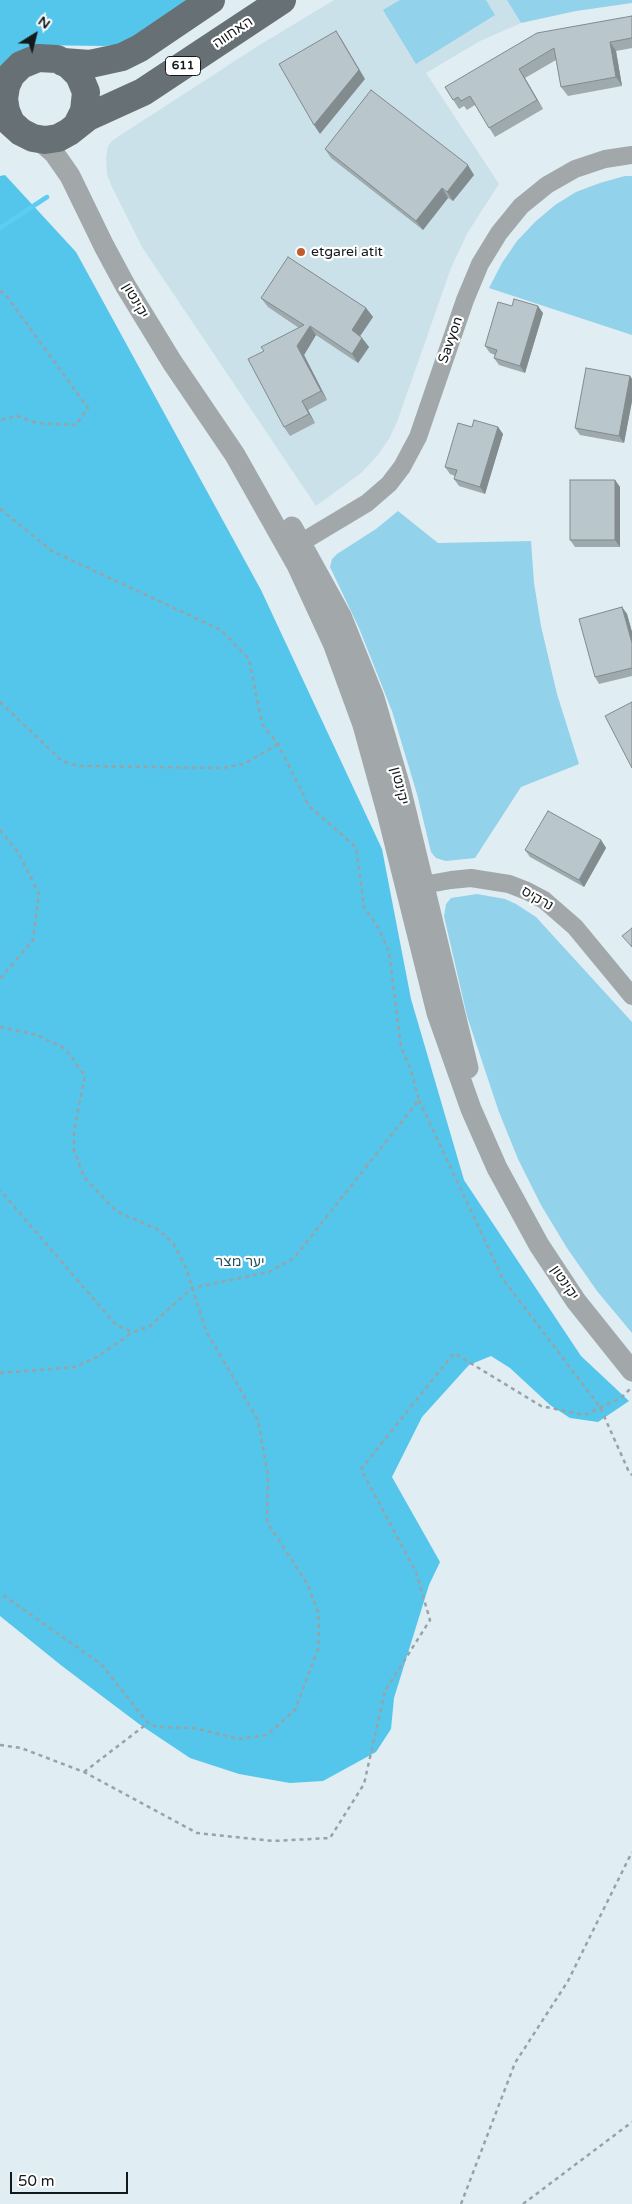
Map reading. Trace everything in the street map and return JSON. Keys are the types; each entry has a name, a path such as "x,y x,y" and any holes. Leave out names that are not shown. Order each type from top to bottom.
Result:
{"main road":[{"path":"39,140 21,132 8,117 4,105 6,86 11,74 26,62 45,57 64,62 90,64 122,57 140,48 210,0"},
{"name":"האחווה","path":"76,126 143,92 282,0"},
{"path":"64,62 74,70 84,86 86,105 76,126"},
{"name":"611","path":"39,140 58,138 76,126"}],"street":[{"name":"יקינטון","path":"70,176 69,148 76,126"},
{"name":"יקינטון","path":"39,140 57,156 70,176 125,285 164,350 212,420 259,476 295,545 341,616 374,698 388,742 415,886 490,1146 506,1187 557,1273 596,1329 632,1371"},
{"name":"Savyon","path":"295,545 374,498 402,467 418,437 465,300 480,264 499,233 521,206 547,185 575,170 606,159 632,155"},
{"name":"נרקיס","path":"415,886 471,878 509,884 527,891 544,900 575,927 632,996"}],"path":[{"path":"0,291 5,294 88,408 76,426 36,423 17,416 0,420"},
{"path":"0,509 52,551 221,630 250,659 262,724 278,744 309,806 356,847 364,907 378,926 388,952 401,1047 419,1100 503,1278 600,1407 632,1475"},
{"path":"0,702 62,761 78,766 222,768 244,764 278,744"},
{"path":"0,830 18,852 39,894 33,940 0,978"},
{"path":"0,1027 37,1036 62,1047 68,1052 85,1076 74,1132 74,1150 84,1177 116,1211 159,1230 173,1243 186,1268 206,1331 258,1420 268,1476 267,1522 308,1585 318,1612 318,1649 295,1710 267,1735 239,1739 194,1728 156,1727 148,1723 101,1664 0,1593"},
{"path":"0,1373 76,1367 97,1357 133,1332 150,1326 192,1288 269,1272 294,1258 419,1100"},
{"path":"0,1190 116,1325 133,1332"},
{"path":"0,1745 21,1748 84,1772 197,1832 273,1841 330,1838 364,1784 385,1691 430,1620 416,1572 361,1469 454,1353 541,1406 584,1415 621,1398 632,1387"},
{"path":"84,1772 148,1723"},
{"path":"461,2204 515,2063 568,1981 632,1852"},
{"path":"523,2204 632,2122"}],"shaded area":[{"name":"etgarei atit","path":"334,0 507,0 521,23 480,41 426,73 499,184 468,232 451,268 397,422 389,439 377,456 361,473 316,506 142,247 111,185 107,174 106,158 108,146 113,140 258,46"},
{"path":"400,0 486,0 495,15 416,64 383,10"},
{"path":"507,0 632,0 632,3 576,11 521,23"},
{"path":"625,176 632,176 632,335 489,288 502,263 517,241 555,205 576,192"},
{"path":"398,511 438,543 531,541 534,583 541,626 557,694 579,764 521,787 475,858 446,861 436,858 431,852 417,794 392,711 359,628 330,567 332,559 337,554 376,529"},
{"path":"477,894 505,899 536,917 632,1022 632,1333 597,1291 567,1248 541,1205 518,1159 499,1112 467,1016 444,916 446,904 451,898"}],"green space":[{"path":"0,0 196,0 138,42 104,46 31,45 0,66"},
{"name":"יער מצר","path":"5,175 76,252 261,590 382,849 411,999 464,1180 581,1356 629,1401 598,1422 570,1418 550,1405 510,1368 491,1356 469,1365 422,1417 392,1477 440,1562 429,1585 394,1698 391,1729 376,1752 323,1781 290,1783 239,1774 190,1758 139,1724 0,1616 0,176"}],"building":[{"path":"632,16 632,38 610,42 616,77 561,87 554,48 519,69 537,100 489,128 470,96 461,101 458,97 453,100 445,87 537,33"},
{"path":"336,31 359,70 314,125 279,64"},
{"path":"371,90 468,165 447,192 442,188 416,221 325,149"},
{"path":"288,257 366,308 352,330 362,338 352,354 310,326 297,346 321,391 302,401 309,414 284,427 248,359 264,351 261,347 304,325 261,298"},
{"path":"514,299 538,306 520,366 494,358 497,350 485,346 498,302 512,306"},
{"path":"586,368 630,376 619,436 575,428"},
{"path":"474,420 498,427 480,487 454,479 457,470 445,467 458,423 472,427"},
{"path":"570,480 615,480 615,540 570,540"},
{"path":"622,607 632,643 632,668 595,677 579,619"},
{"path":"632,702 632,768 605,716"},
{"path":"548,811 601,840 579,880 525,850"},
{"path":"632,928 632,947 622,936"}],"waterway":[{"path":"0,228 47,197"}],"place":[{"name":"etgarei atit","path":"301,252"}]}
